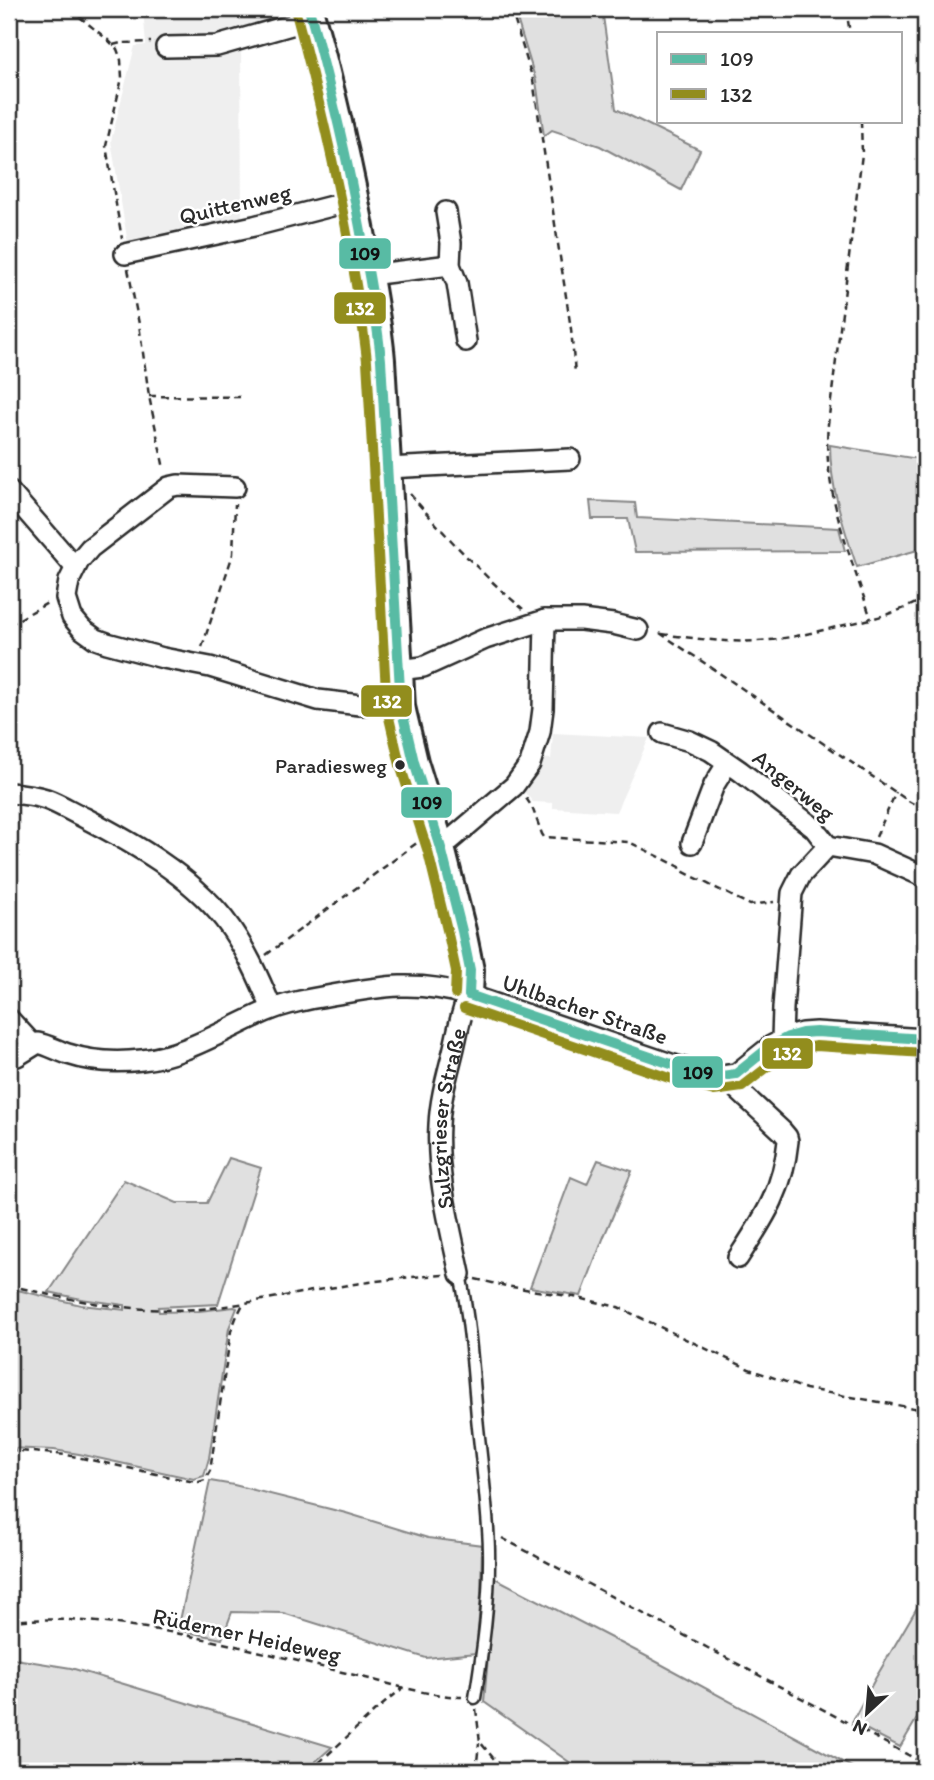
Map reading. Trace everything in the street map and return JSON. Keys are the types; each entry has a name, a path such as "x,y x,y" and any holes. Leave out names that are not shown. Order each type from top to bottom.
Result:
{"street":[{"path":"166,47 214,46 311,14"},
{"name":"Sulzgrieser Straße","path":"311,14 335,106 377,318 399,683 411,750 438,839 470,970 468,995 460,1016 445,1082 439,1131 442,1182 460,1274"},
{"name":"Quittenweg","path":"125,254 254,226 355,200"},
{"path":"446,212 450,265 457,283 466,341"},
{"path":"369,275 450,265"},
{"path":"387,468 570,459"},
{"path":"235,487 171,486 90,548 75,567 68,586 66,597 74,621 96,639 226,671 327,702 353,705 368,705 423,667 485,639 541,621 581,620 638,629"},
{"path":"9,491 75,567"},
{"path":"438,839 514,786 530,764 540,732 545,673 541,621"},
{"name":"Angerweg","path":"662,733 698,744 716,754 814,828 828,846"},
{"name":"Angerweg","path":"692,843 714,785 727,764"},
{"path":"9,793 57,804 117,836 174,872 220,914 232,930 272,1009"},
{"path":"782,1040 791,898 801,875 828,846 869,852 925,877"},
{"name":"Uhlbacher Straße","path":"33,1045 41,1043 67,1054 92,1060 143,1060 177,1052 272,1009 304,1000 386,986 427,985 450,989 674,1065 707,1075 727,1077"},
{"path":"9,1018 33,1045 18,1056 9,1057"},
{"path":"738,1258 777,1193 788,1141 786,1135 727,1077 739,1073 771,1046 798,1034 811,1032 925,1040"}],"lane":[{"name":"Sulzgrieser Straße","path":"460,1274 469,1332 488,1533 487,1602 475,1698"}],"path":[{"path":"9,17 23,9"},
{"path":"70,9 113,45 120,56 123,74 106,146 139,324 149,396 164,464 164,490"},
{"path":"357,9 418,9"},
{"path":"511,9 533,79 576,373"},
{"path":"846,9 850,32"},
{"path":"113,45 156,42 166,47"},
{"path":"862,122 862,154 827,448 829,475 846,544 871,619"},
{"path":"149,396 243,397"},
{"path":"387,468 450,540 508,597 541,621"},
{"path":"196,664 233,554 235,487"},
{"path":"9,625 46,603 66,597"},
{"path":"925,598 905,609 871,619 768,640 721,640 660,633 925,810"},
{"path":"514,786 530,802 542,836 632,843 751,905 791,898"},
{"path":"869,852 896,792"},
{"path":"252,965 438,839"},
{"path":"9,1285 80,1302 133,1308 197,1309 243,1304 392,1278 460,1274 492,1283 618,1307 749,1369 797,1387 925,1410"},
{"path":"9,1450 67,1455 190,1481 205,1480 209,1471 231,1331 243,1304"},
{"path":"488,1533 511,1542 925,1764"},
{"name":"Rüderner Heideweg","path":"9,1621 68,1620 153,1630 213,1641 442,1696 475,1698"},
{"path":"310,1771 404,1687"},
{"path":"475,1698 480,1742 476,1771"},
{"path":"480,1742 507,1771"}],"shaded area":[{"path":"143,9 298,9 295,15 241,46 242,219 128,244 111,141 135,46 146,45"},
{"path":"514,9 602,9 616,109 700,150 681,190 600,146 552,130 544,136 536,81"},
{"path":"830,445 925,460 925,548 857,567 835,492"},
{"path":"590,501 635,503 637,518 839,528 845,551 635,552 628,519 592,519"},
{"path":"553,733 649,738 616,812 553,808 553,803 533,802 519,786 537,758 551,759"},
{"path":"229,1158 261,1168 218,1304 158,1307 159,1312 237,1308 229,1328 204,1476 194,1479 54,1450 9,1448 9,1288 81,1305 125,1310 125,1305 49,1292 124,1180 177,1203 207,1203"},
{"path":"598,1160 632,1171 581,1296 530,1287 571,1177 587,1184"},
{"path":"210,1481 346,1513 428,1538 482,1545 476,1653 426,1658 283,1613 232,1612 222,1639 178,1630"},
{"path":"495,1578 859,1771 582,1771 484,1702"},
{"path":"925,1594 925,1705 900,1747 852,1722"},
{"path":"9,1658 71,1668 332,1747 305,1771 28,1771 9,1765"}],"transit line":[{"name":"109","path":"309,9 351,180 377,329 401,707 462,931 470,970 469,995"},
{"name":"132","path":"296,13 337,182 363,330 387,709 400,765 428,852 448,934 456,971 455,994"},
{"name":"109","path":"469,995 715,1077 736,1074 771,1046 802,1033 925,1039"},
{"name":"132","path":"464,1008 714,1091 742,1087 793,1050 816,1046 924,1053"}],"place":[{"name":"Paradiesweg","path":"400,765"}]}
